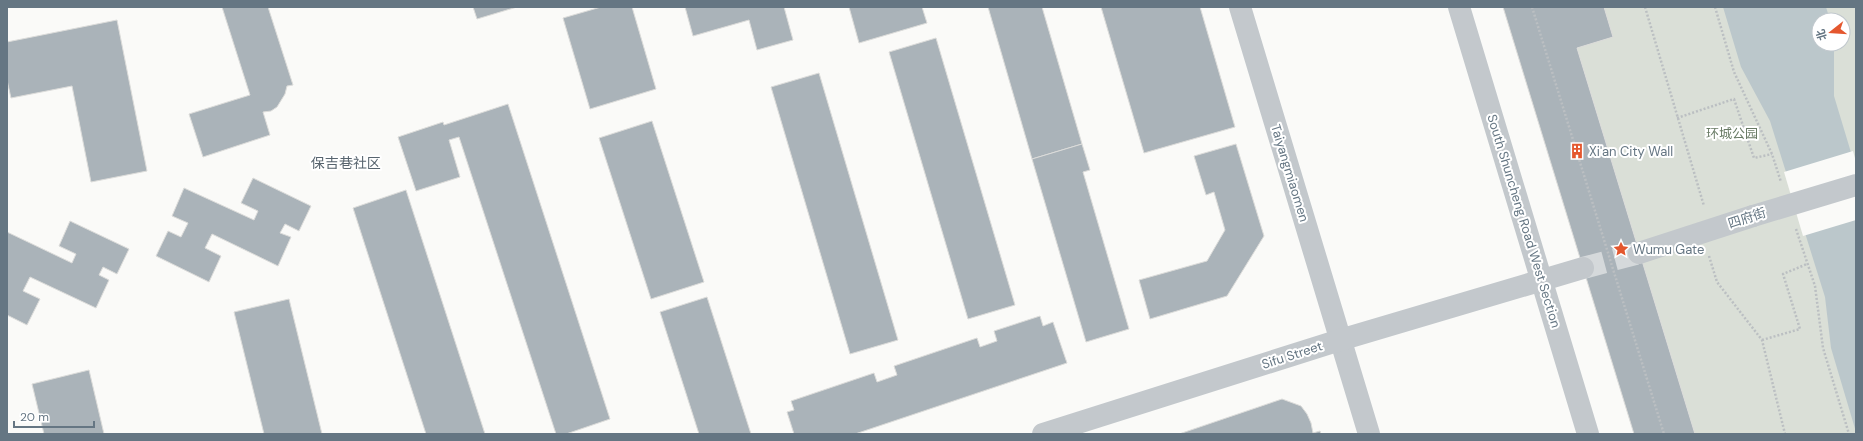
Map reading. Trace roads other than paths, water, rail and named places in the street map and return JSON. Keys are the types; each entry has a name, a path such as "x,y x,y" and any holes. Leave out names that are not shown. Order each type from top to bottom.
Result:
{"street":[{"name":"Taiyangmiaomen","path":"1240,7 1369,434"},
{"name":"South Shuncheng Road West Section","path":"1459,7 1588,434"},
{"name":"四府街","path":"1639,253 1753,216 1856,185"},
{"path":"1542,280 1583,268"},
{"name":"Sifu Street","path":"1043,434 1340,340 1542,280"}],"tunnel":[{"path":"1583,268 1639,253"}],"place":[{"name":"Xi'an City Wall","path":"1577,151"},
{"name":"Wumu Gate","path":"1621,249"}],"district":[{"name":"保吉巷社区","path":"346,163"}],"park label":[{"name":"环城公园","path":"1732,133"}]}
